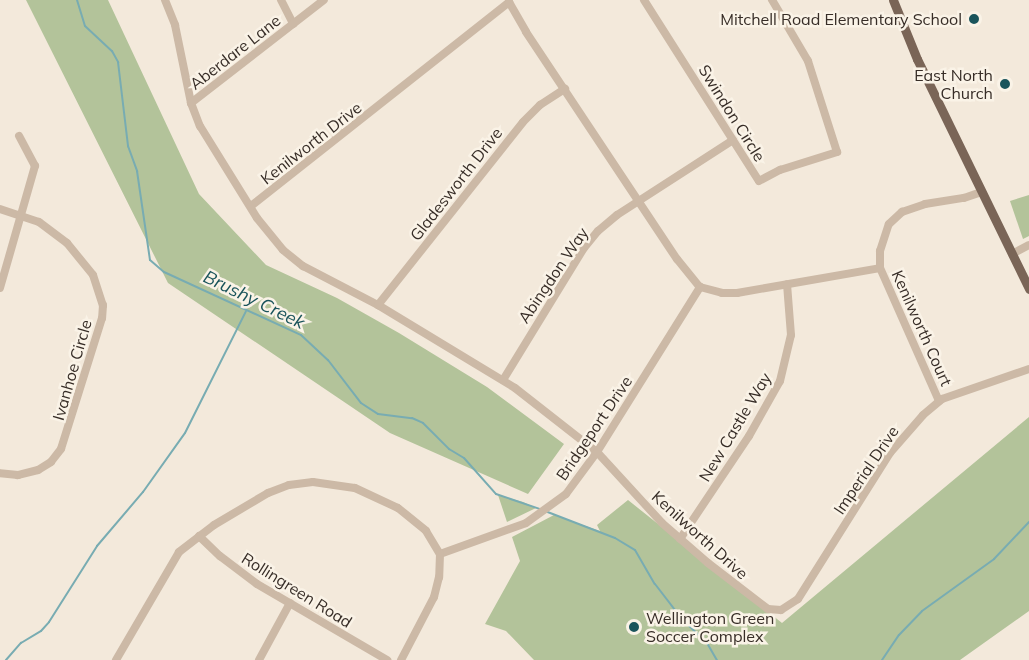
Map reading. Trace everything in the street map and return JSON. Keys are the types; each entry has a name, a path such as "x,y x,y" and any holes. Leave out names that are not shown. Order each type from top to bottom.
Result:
{"main road":[{"path":"893,0 917,59 1029,290"}],"street":[{"path":"165,0 181,45 191,103 204,135 250,206"},
{"path":"281,0 293,24"},
{"name":"Aberdare Lane","path":"191,103 324,0"},
{"name":"Swindon Circle","path":"647,1 759,181 780,170 837,152 808,61 772,0"},
{"name":"Kenilworth Drive","path":"700,287 690,277 521,25 510,2 250,206 268,232 296,261 378,305 424,335 503,380 597,452 680,539 759,604 772,610 788,607"},
{"name":"Gladesworth Drive","path":"378,305 522,122 540,105 565,89"},
{"path":"0,288 35,166 19,136"},
{"name":"Abingdon Way","path":"503,380 588,243 606,223 733,140"},
{"name":"Kenilworth Court","path":"939,401 880,268 884,237 897,215 911,208 981,192"},
{"name":"Ivanhoe Circle","path":"0,209 39,222 55,233 84,262 100,290 103,314 61,449 51,462 38,470 18,475 0,473"},
{"path":"1012,254 1029,245"},
{"path":"700,287 731,293 880,268"},
{"name":"New Castle Way","path":"680,539 749,436 780,381 790,335 786,285"},
{"name":"Bridgeport Drive","path":"440,554 533,519 555,504 573,486 597,452 700,287"},
{"name":"Imperial Drive","path":"788,607 801,594 890,453 914,424 939,401 1029,369"},
{"path":"116,660 172,561 199,536 278,489 299,483 327,482 355,488 404,511 426,531 440,554 439,577 434,597 400,660"},
{"name":"Rollingreen Road","path":"199,536 237,571 387,660"},
{"path":"259,660 290,603"}],"green space":[{"path":"26,0 108,0 199,194 266,265 337,298 399,333 487,387 564,444 528,494 390,433 168,283"},
{"path":"1029,195 1029,236 1023,239 1010,201"},
{"path":"1029,417 1029,611 960,660 534,660 506,631 485,624 520,561 512,537 554,515 600,531 597,525 628,500 782,623"},
{"path":"498,495 523,502 536,508 507,522"}],"waterway":[{"name":"Brushy Creek","path":"77,0 85,26 112,51 118,62 128,146 137,171 150,260 164,272 301,335 328,360 361,403 378,414 412,418 423,423 449,449 464,458 496,494 540,509"},
{"path":"6,660 21,643 41,631 49,622 97,546 143,492 185,433 246,311"},
{"name":"Brushy Creek","path":"545,511 615,538 635,550 655,584 682,619 707,643 717,660"},
{"path":"882,660 899,635 922,611 994,559 1029,522"}],"place":[{"name":"Mitchell Road Elementary School","path":"974,19"},
{"name":"East North Church","path":"1005,84"},
{"name":"Wellington Green Soccer Complex","path":"634,627"}]}
